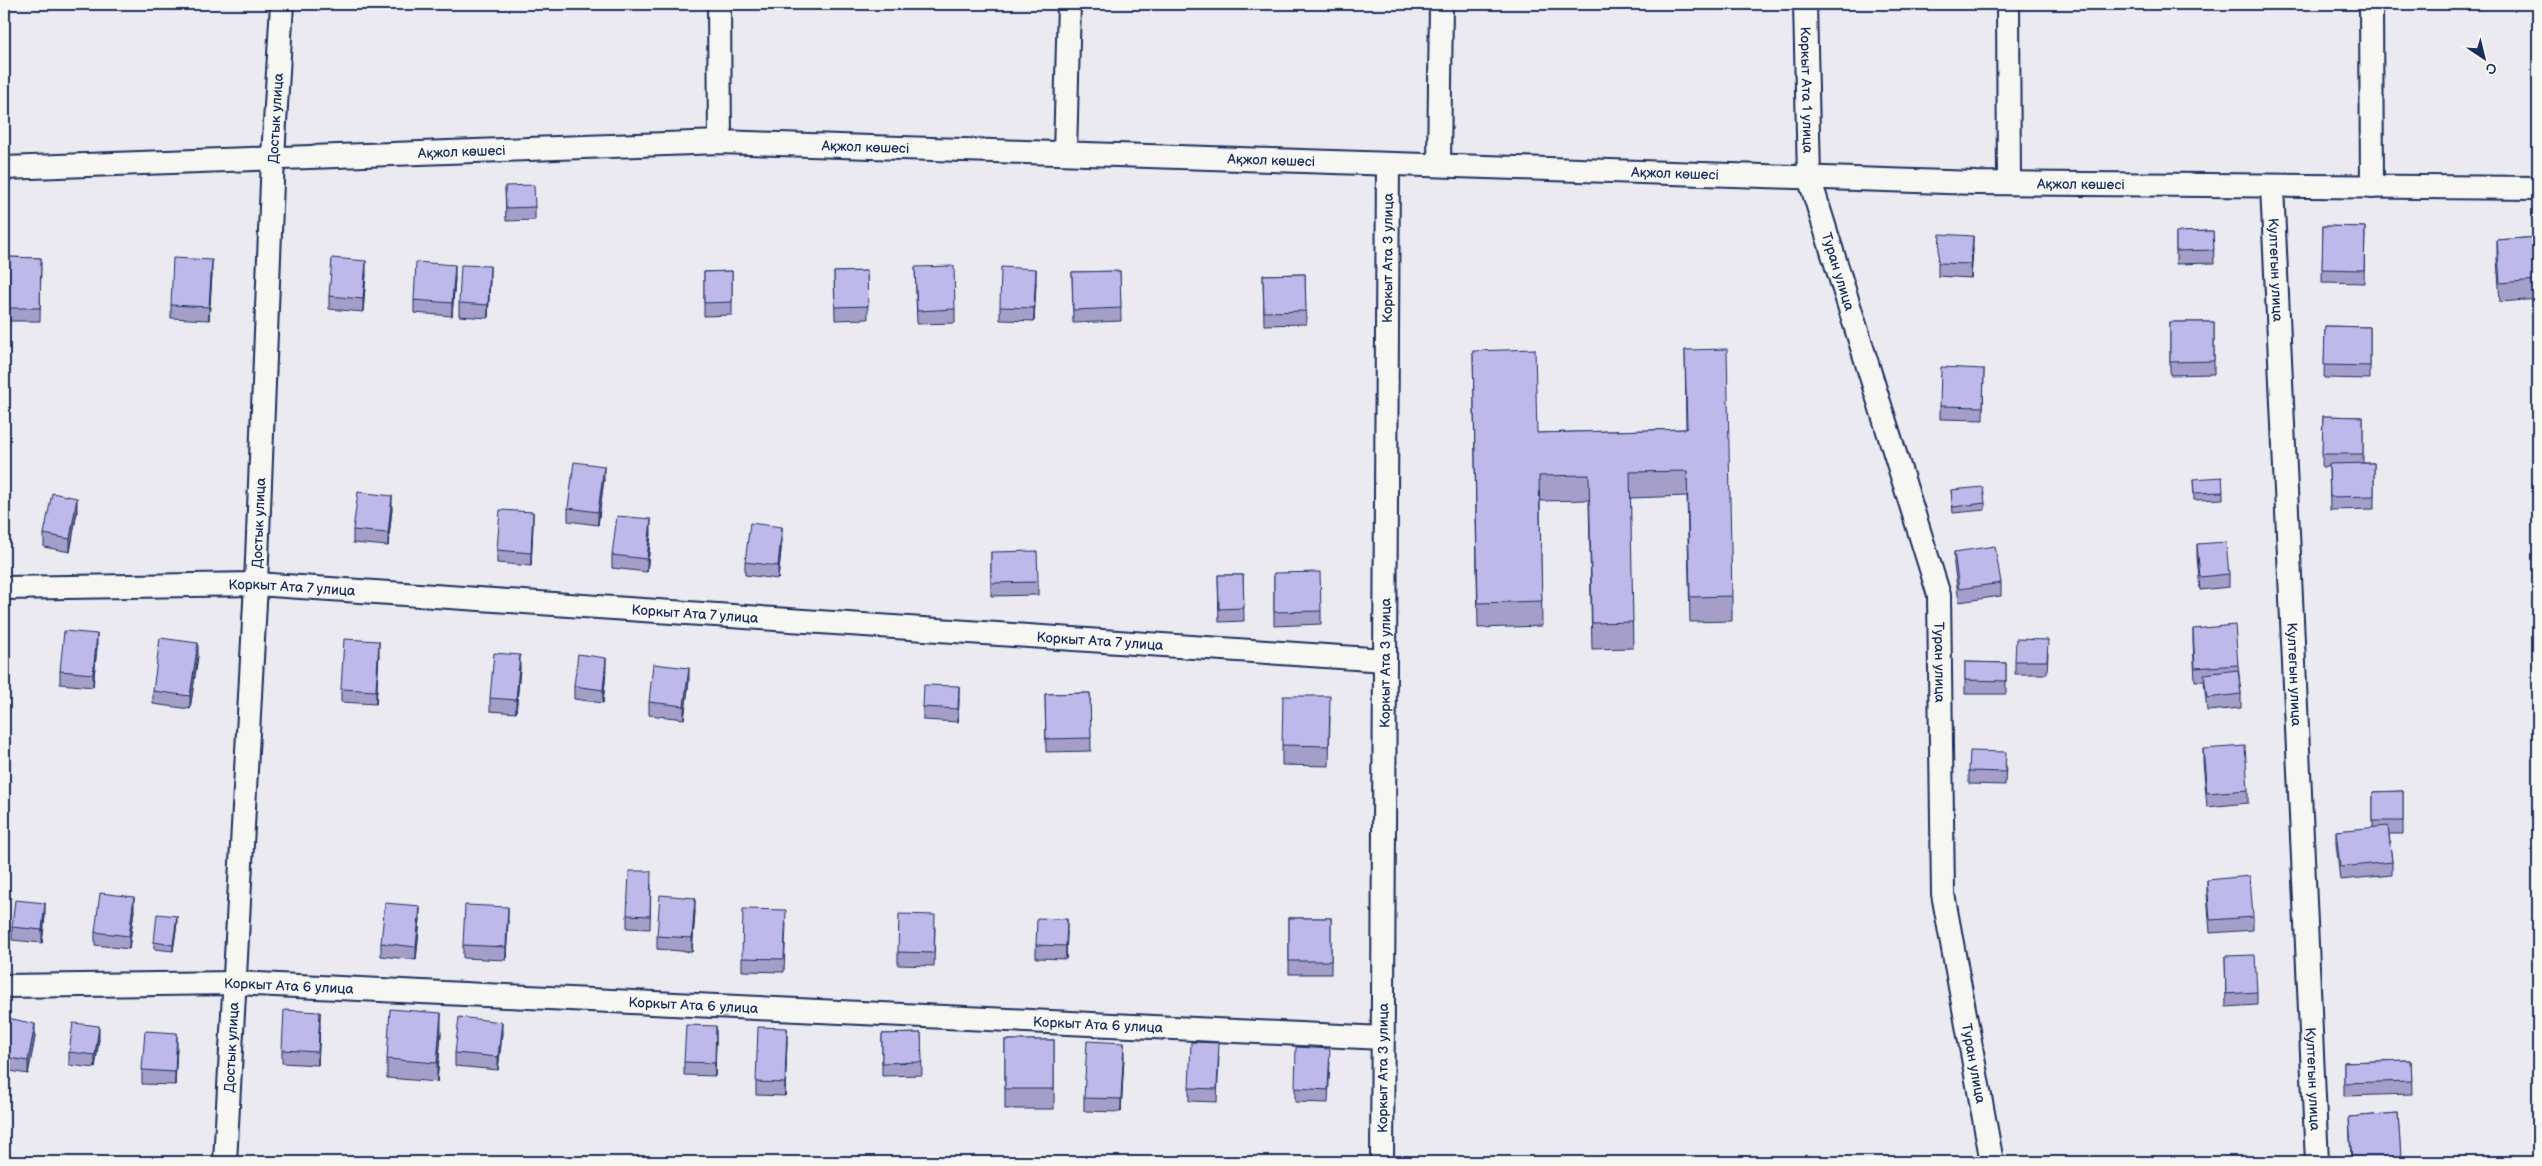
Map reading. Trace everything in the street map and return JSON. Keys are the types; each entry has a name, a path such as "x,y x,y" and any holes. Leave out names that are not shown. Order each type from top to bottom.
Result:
{"street":[{"name":"Достык улица","path":"225,1162 256,584 273,157 282,4"},
{"path":"719,4 720,142"},
{"path":"1065,153 1069,4"},
{"path":"1439,165 1441,4"},
{"name":"Коркыт Ата 1 улица","path":"1805,4 1809,177"},
{"path":"2008,4 2009,183"},
{"path":"2370,4 2372,187"},
{"name":"Ақжол көшесі","path":"4,168 720,142 2009,183 2538,188"},
{"name":"Коркыт Ата 3 улица","path":"1382,1162 1388,164"},
{"name":"Туран улица","path":"1809,177 1939,595 1943,894 1992,1162"},
{"name":"Култегын улица","path":"2272,186 2317,1162"},
{"name":"Коркыт Ата 7 улица","path":"4,588 256,584 1386,660"},
{"name":"Коркыт Ата 6 улица","path":"4,986 235,983 1383,1038"}],"building":[{"path":"534,185 535,207 506,208 505,186"},
{"path":"2323,226 2365,227 2364,270 2322,269"},
{"path":"2213,231 2214,250 2176,251 2176,232"},
{"path":"1940,234 1973,236 1971,264 1938,263"},
{"path":"2538,237 2538,280 2500,283 2497,240"},
{"path":"6,257 41,258 40,308 5,308"},
{"path":"173,258 212,260 209,307 171,305"},
{"path":"332,258 366,261 363,299 329,296"},
{"path":"416,262 455,265 452,303 414,300"},
{"path":"461,265 490,266 488,305 459,303"},
{"path":"954,266 955,309 917,311 915,267"},
{"path":"1001,267 1036,269 1034,308 1000,307"},
{"path":"732,271 732,302 704,303 704,272"},
{"path":"867,271 868,306 835,307 834,272"},
{"path":"1120,271 1121,308 1073,310 1072,272"},
{"path":"1305,274 1306,311 1264,312 1263,275"},
{"path":"2170,322 2214,322 2214,361 2170,362"},
{"path":"2325,326 2370,327 2370,366 2324,365"},
{"path":"1535,349 1537,433 1687,429 1685,350 1727,349 1732,596 1690,597 1687,471 1630,472 1633,622 1592,623 1589,475 1539,476 1542,601 1478,603 1473,351"},
{"path":"1941,367 1984,369 1983,407 1940,406"},
{"path":"2323,416 2363,417 2363,454 2322,454"},
{"path":"574,462 604,466 598,512 568,508"},
{"path":"2374,463 2374,496 2330,497 2329,464"},
{"path":"2222,477 2223,492 2194,493 2193,479"},
{"path":"1983,487 1985,503 1953,507 1951,490"},
{"path":"358,492 392,496 388,533 353,530"},
{"path":"52,493 77,498 70,539 44,534"},
{"path":"500,510 533,512 531,553 497,550"},
{"path":"617,516 651,519 647,559 612,555"},
{"path":"750,523 782,527 778,566 745,562"},
{"path":"2226,542 2229,574 2200,577 2197,544"},
{"path":"1995,546 2001,583 1959,589 1954,552"},
{"path":"1037,551 1038,582 991,583 991,552"},
{"path":"1320,572 1321,611 1274,612 1274,573"},
{"path":"1218,575 1243,575 1244,608 1219,609"},
{"path":"2235,625 2238,665 2195,668 2193,629"},
{"path":"64,631 97,634 93,674 60,671"},
{"path":"160,638 198,643 190,696 153,691"},
{"path":"344,639 379,641 376,691 341,689"},
{"path":"2016,639 2048,640 2047,661 2015,661"},
{"path":"494,653 520,655 516,700 490,698"},
{"path":"578,654 606,658 603,690 574,686"},
{"path":"1965,662 2006,663 2006,681 1965,680"},
{"path":"653,664 689,668 684,706 649,702"},
{"path":"2238,670 2241,694 2207,698 2204,674"},
{"path":"924,685 959,686 958,709 923,707"},
{"path":"1090,693 1091,738 1046,739 1045,694"},
{"path":"1283,696 1330,696 1329,746 1282,745"},
{"path":"2245,746 2248,790 2207,793 2203,749"},
{"path":"1970,751 2006,752 2005,772 1969,771"},
{"path":"2403,791 2403,821 2373,821 2373,792"},
{"path":"2388,826 2392,862 2340,867 2336,831"},
{"path":"629,871 651,871 650,916 627,915"},
{"path":"2250,876 2253,917 2210,920 2207,880"},
{"path":"100,893 134,897 129,936 95,932"},
{"path":"660,895 695,898 692,938 657,936"},
{"path":"15,900 45,903 42,930 12,927"},
{"path":"385,903 420,906 416,947 381,943"},
{"path":"465,905 508,907 506,947 463,945"},
{"path":"743,909 786,910 784,959 742,958"},
{"path":"157,914 177,916 173,945 154,942"},
{"path":"899,914 935,915 934,953 898,952"},
{"path":"1037,918 1067,919 1066,946 1036,945"},
{"path":"1289,918 1331,918 1331,961 1289,961"},
{"path":"2255,955 2257,992 2226,994 2225,956"},
{"path":"390,1009 441,1013 437,1063 387,1059"},
{"path":"284,1010 320,1012 318,1052 282,1050"},
{"path":"459,1017 502,1022 498,1057 455,1053"},
{"path":"8,1018 35,1024 28,1061 4,1057 4,1039"},
{"path":"73,1023 99,1026 95,1055 69,1052"},
{"path":"686,1025 716,1026 715,1063 684,1062"},
{"path":"758,1027 787,1028 785,1083 756,1082"},
{"path":"145,1031 177,1033 175,1072 142,1070"},
{"path":"921,1033 922,1062 882,1063 882,1034"},
{"path":"1005,1040 1054,1040 1054,1089 1005,1089"},
{"path":"1087,1041 1124,1043 1121,1099 1084,1098"},
{"path":"1191,1042 1219,1043 1217,1089 1189,1088"},
{"path":"1296,1047 1330,1049 1328,1090 1295,1088"},
{"path":"2411,1060 2412,1081 2344,1083 2344,1062"},
{"path":"2398,1113 2401,1158 2352,1161 2349,1117"},
{"path":"2262,1161 2262,1162 2221,1162"}]}
